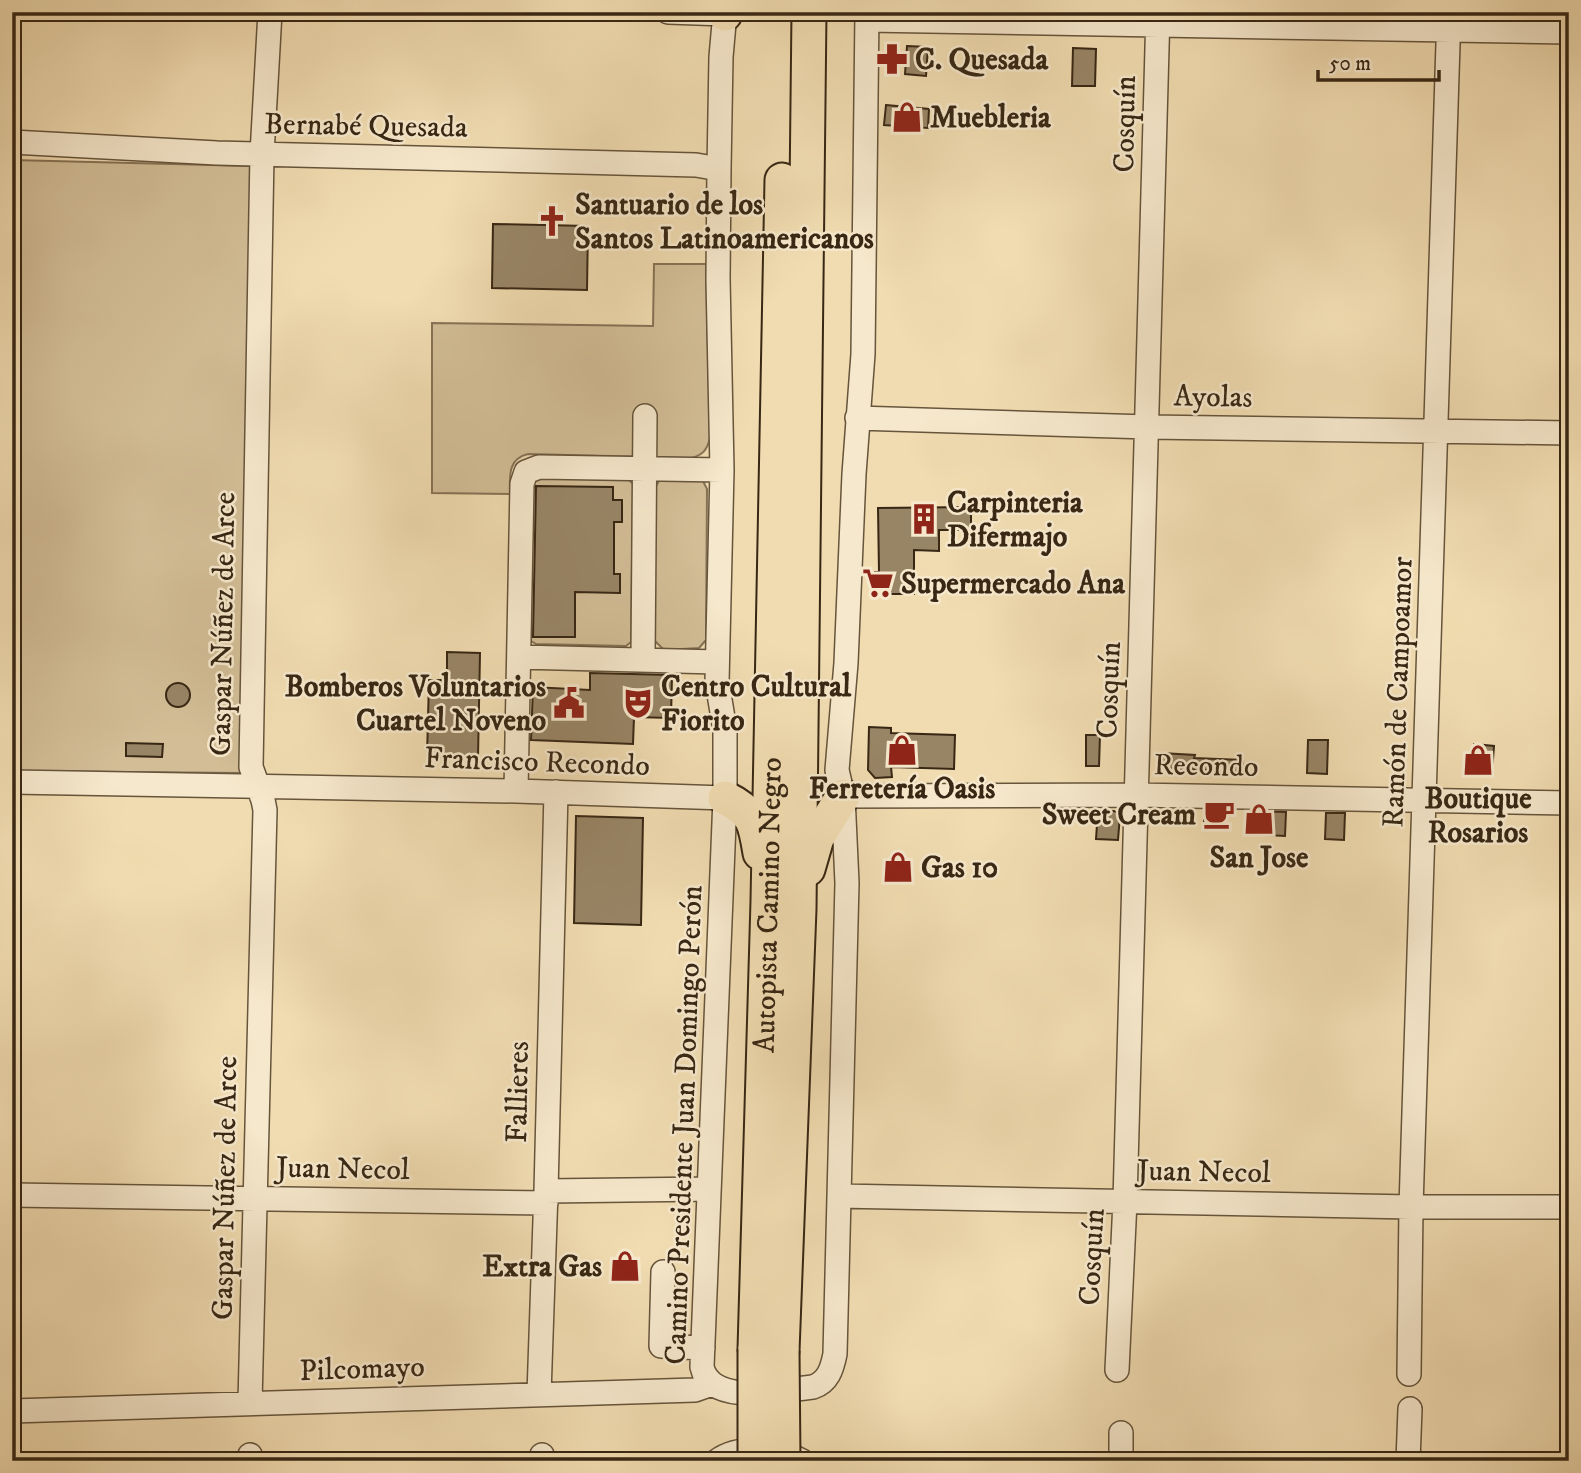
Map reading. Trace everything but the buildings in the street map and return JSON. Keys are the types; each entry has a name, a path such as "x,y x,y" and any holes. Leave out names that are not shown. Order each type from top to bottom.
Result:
{"highway":[{"name":"Autopista Camino Negro","path":"784,905 786,12"},
{"name":"Autopista Camino Negro","path":"755,1461 769,1350 808,12"},
{"path":"784,905 810,858 817,838 843,796"},
{"path":"725,798 743,807 756,827 784,905"},
{"name":"Autopista Camino Negro","path":"769,1350 783,1461"}],"street":[{"name":"Gaspar Núñez de Arce","path":"250,1402 265,810 251,767 262,154 270,12"},
{"path":"668,12 725,13"},
{"name":"Camino Presidente Juan Domingo Perón","path":"725,13 721,57 719,169 722,470 717,662 717,682 725,730 725,798 703,1348 704,1374 712,1384 735,1393 821,1385 828,1377 835,1354 847,883 843,796 836,770 846,663 857,418 863,354 867,16"},
{"path":"867,16 1449,21 1569,32"},
{"name":"Cosquín","path":"1117,1370 1125,1201 1158,19"},
{"name":"Ramón de Campoamor","path":"1409,1374 1411,1207 1449,21"},
{"name":"Bernabé Quesada","path":"12,142 262,154 696,165 719,169"},
{"path":"643,659 645,416"},
{"name":"Ayolas","path":"857,418 1148,427 1569,433"},
{"path":"516,791 522,484 526,472 539,467 722,470"},
{"path":"520,657 717,662"},
{"name":"Francisco Recondo","path":"12,782 516,791 725,798"},
{"name":"Fallieres","path":"539,1394 556,792"},
{"name":"Recondo","path":"843,796 1136,795 1569,803"},
{"name":"Juan Necol","path":"12,1195 546,1197 708,1189"},
{"name":"Juan Necol","path":"839,1196 1411,1207 1569,1207"},
{"path":"663,1272 662,1346 703,1348"},
{"name":"Pilcomayo","path":"12,1411 695,1390 712,1384"},
{"path":"1408,1461 1410,1409"},
{"path":"1121,1433 1121,1461"},
{"path":"717,1461 733,1452 775,1451 802,1461"}],"shaded area":[{"path":"12,160 251,166 242,773 12,771"},
{"path":"654,264 706,264 710,438 704,451 691,458 528,454 521,456 513,464 510,494 432,493 432,323 653,326"},
{"path":"536,474 626,477 633,484 631,642 626,646 536,644 528,639 530,480"},
{"path":"661,477 702,479 707,489 706,640 699,648 664,650 654,640 655,488"}],"place":[{"name":"C. Quesada","path":"892,59"},
{"name":"Muebleria","path":"907,117"},
{"name":"Santuario de los Santos Latinoamericanos","path":"552,221"},
{"name":"Carpinteria Difermajo","path":"924,519"},
{"name":"Supermercado Ana","path":"878,583"},
{"name":"Bomberos Voluntarios Cuartel Noveno","path":"569,703"},
{"name":"Centro Cultural Fiorito","path":"638,703"},
{"name":"Ferretería Oasis","path":"902,750"},
{"name":"Boutique Rosarios","path":"1478,760"},
{"name":"Sweet Cream","path":"1219,814"},
{"name":"San Jose","path":"1259,819"},
{"name":"Gas 10","path":"898,867"},
{"name":"Extra Gas","path":"625,1266"}]}
